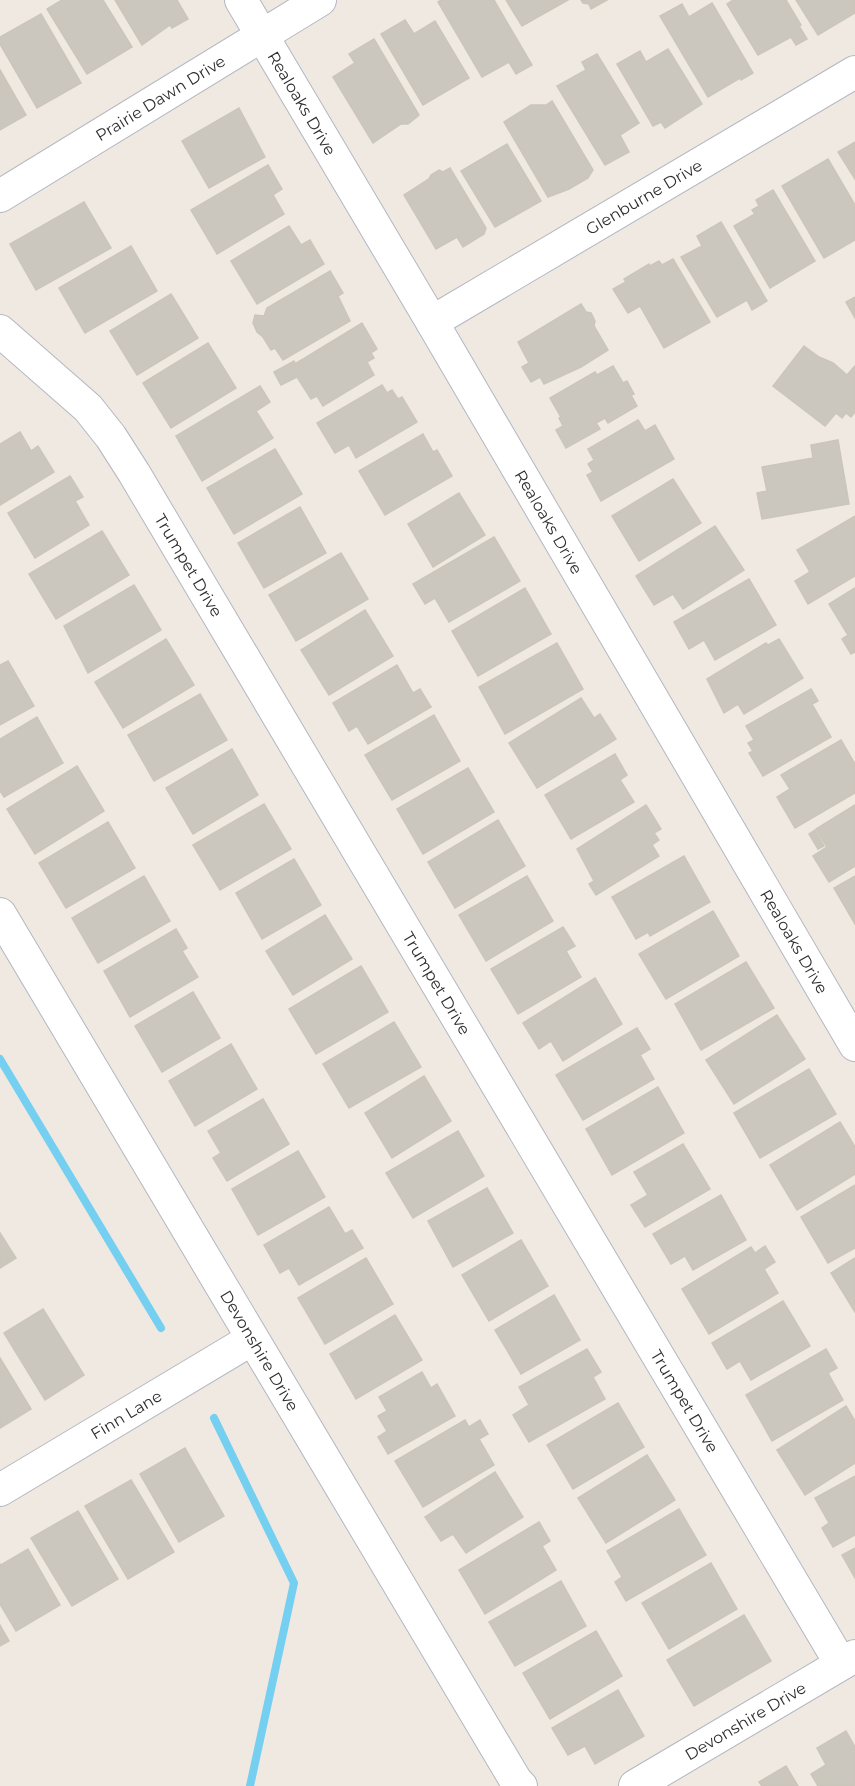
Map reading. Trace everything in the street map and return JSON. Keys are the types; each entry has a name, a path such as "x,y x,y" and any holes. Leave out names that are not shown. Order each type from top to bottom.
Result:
{"street":[{"name":"Realoaks Drive","path":"241,0 855,1045"},
{"name":"Prairie Dawn Drive","path":"0,196 320,0"},
{"name":"Glenburne Drive","path":"432,322 855,72"},
{"name":"Trumpet Drive","path":"0,331 88,408 134,473 848,1660"},
{"name":"Devonshire Drive","path":"0,914 521,1786"},
{"name":"Finn Lane","path":"0,1490 252,1339"},
{"name":"Devonshire Drive","path":"635,1786 848,1660"}],"building":[{"path":"62,0 103,0 132,47 87,74 47,9"},
{"path":"115,0 177,0 188,19 172,28 170,25 142,45"},
{"path":"441,0 494,0 532,65 516,74 509,62 482,77 438,2"},
{"path":"506,0 568,0 522,26"},
{"path":"581,0 607,0 591,9 589,4"},
{"path":"733,0 786,0 807,39 796,45 791,37 758,55 727,4"},
{"path":"796,0 855,0 855,13 818,35"},
{"path":"712,3 753,73 708,97 660,16 682,4 689,17"},
{"path":"41,14 81,83 37,108 0,44 0,37"},
{"path":"405,20 414,34 435,21 469,78 423,105 381,34"},
{"path":"374,39 419,115 408,124 401,124 373,143 333,77 355,63 349,54"},
{"path":"668,49 702,104 665,128 661,122 653,126 617,64 640,51 646,62"},
{"path":"597,54 639,123 620,135 629,152 605,165 557,86 586,70 582,62"},
{"path":"0,70 26,115 0,130"},
{"path":"552,101 593,170 588,178 548,197 504,122 531,105 546,105"},
{"path":"239,108 265,157 209,188 182,141"},
{"path":"855,142 855,179 838,152"},
{"path":"507,144 541,201 495,227 461,171"},
{"path":"828,159 855,205 855,240 824,258 782,186"},
{"path":"268,165 282,189 273,195 284,214 217,254 191,210"},
{"path":"450,168 486,228 484,234 463,247 457,237 436,249 404,195 439,170 443,172"},
{"path":"773,190 815,261 770,288 734,226 755,214 752,210 759,206 756,200"},
{"path":"84,202 111,248 36,290 10,244"},
{"path":"721,222 767,301 752,310 747,300 717,317 681,257 702,246 697,236"},
{"path":"289,226 301,245 310,240 324,264 257,304 231,261"},
{"path":"131,246 157,291 85,333 59,288"},
{"path":"673,259 710,322 664,348 640,306 628,313 613,289 626,282 624,279 649,264 650,266 659,261 662,265"},
{"path":"330,271 343,293 338,296 350,321 283,360 275,348 271,350 257,332 253,323 255,315 264,316 267,308"},
{"path":"171,294 198,338 137,375 110,331"},
{"path":"855,297 855,318 846,302"},
{"path":"581,304 586,312 591,313 595,321 594,326 608,350 581,367 544,384 540,377 531,382 522,367 529,363 518,342"},
{"path":"362,323 377,349 371,353 374,358 367,362 374,375 323,406 317,396 311,399 297,377 281,385 274,372 294,361 295,364"},
{"path":"208,343 236,388 171,428 143,383"},
{"path":"804,346 819,357 833,363 847,375 855,366 855,412 851,417 846,413 842,418 836,413 825,426 773,386"},
{"path":"613,366 623,383 627,381 637,406 608,423 605,418 596,423 600,429 566,448 556,430 563,426 559,418 561,417 550,398 595,372 597,375"},
{"path":"382,385 387,393 392,390 398,399 402,397 417,422 356,458 349,445 335,453 317,423"},
{"path":"260,386 270,402 256,411 273,438 202,481 176,436"},
{"path":"638,420 645,431 655,425 674,459 601,501 587,475 593,472 588,464 594,460 588,449"},
{"path":"20,432 31,451 38,446 54,472 0,505 0,444"},
{"path":"423,434 433,452 437,450 452,476 385,515 359,471"},
{"path":"838,440 849,504 762,519 757,493 767,491 762,467 813,458 811,445"},
{"path":"275,449 302,494 234,534 207,488"},
{"path":"70,476 83,497 75,501 89,525 35,558 8,513"},
{"path":"673,479 701,523 639,561 612,516"},
{"path":"459,493 485,535 433,567 408,524"},
{"path":"300,507 326,553 264,588 238,543"},
{"path":"855,516 855,576 808,604 795,581 810,572 797,550"},
{"path":"715,526 744,570 683,609 673,594 654,605 636,576"},
{"path":"102,531 129,575 56,619 29,574"},
{"path":"494,537 520,581 449,622 435,598 425,604 413,584"},
{"path":"341,553 368,599 296,641 269,595"},
{"path":"749,579 776,625 715,660 704,640 689,649 674,622"},
{"path":"134,585 161,630 88,673 64,626"},
{"path":"525,588 551,634 478,676 452,631"},
{"path":"855,588 855,652 851,654 842,639 848,635 829,604"},
{"path":"365,610 393,656 329,695 301,650"},
{"path":"166,639 194,685 123,728 95,682"},
{"path":"779,639 803,678 744,714 738,704 724,713 707,679 766,643 768,645"},
{"path":"557,643 583,689 505,734 479,687"},
{"path":"8,661 34,706 0,725 0,665"},
{"path":"397,665 413,693 420,689 431,707 368,744 357,726 349,731 333,703"},
{"path":"811,689 818,701 812,704 831,737 763,776 749,753 753,751 748,743 754,740 746,726"},
{"path":"200,694 227,740 154,781 128,735"},
{"path":"581,698 594,718 600,714 616,739 537,788 509,743"},
{"path":"434,715 460,761 392,800 365,755"},
{"path":"37,717 63,763 4,797 0,791 0,739"},
{"path":"841,740 855,764 855,793 795,828 777,797 790,789 781,775"},
{"path":"232,749 258,795 193,834 166,788"},
{"path":"615,754 627,775 620,780 634,802 571,839 545,795"},
{"path":"77,766 104,811 35,854 7,809"},
{"path":"468,768 494,812 423,854 397,809"},
{"path":"264,804 291,849 220,890 193,845"},
{"path":"646,805 661,829 654,833 659,840 652,845 659,856 596,895 589,884 594,881 577,849"},
{"path":"855,805 855,866 829,882 813,856 827,847 816,829"},
{"path":"498,820 525,866 455,908 428,862"},
{"path":"108,822 135,868 66,908 39,863"},
{"path":"815,830 824,846 818,849 809,834"},
{"path":"684,856 710,902 650,936 648,932 636,939 612,897"},
{"path":"294,859 321,905 262,939 236,893"},
{"path":"144,876 170,921 98,963 72,918"},
{"path":"527,876 553,921 486,961 459,915"},
{"path":"855,876 855,924 834,888"},
{"path":"713,911 739,956 666,999 639,954"},
{"path":"325,915 352,959 293,995 266,951"},
{"path":"563,927 575,946 566,951 581,977 518,1014 491,969"},
{"path":"176,929 187,948 182,951 198,977 130,1017 104,971"},
{"path":"746,962 774,1008 701,1050 675,1004"},
{"path":"361,966 388,1012 316,1054 289,1009"},
{"path":"595,978 622,1024 563,1061 551,1041 539,1049 523,1023"},
{"path":"193,992 220,1038 162,1072 135,1026"},
{"path":"777,1015 805,1059 734,1104 706,1060"},
{"path":"394,1022 421,1067 349,1108 323,1064"},
{"path":"637,1028 650,1049 640,1055 654,1079 583,1120 556,1075"},
{"path":"231,1044 257,1089 195,1126 169,1081"},
{"path":"809,1069 836,1114 760,1158 734,1113"},
{"path":"424,1076 451,1121 392,1158 365,1113"},
{"path":"658,1087 684,1133 612,1175 586,1129"},
{"path":"263,1099 289,1144 227,1181 213,1158 221,1153 208,1131"},
{"path":"840,1122 855,1147 855,1174 797,1210 770,1165"},
{"path":"458,1131 484,1176 413,1218 386,1173"},
{"path":"683,1144 710,1189 645,1227 631,1205 648,1195 634,1172"},
{"path":"298,1151 325,1197 258,1235 232,1189"},
{"path":"855,1185 855,1248 828,1263 801,1217"},
{"path":"487,1188 513,1233 453,1267 428,1221"},
{"path":"721,1195 746,1240 693,1270 685,1256 671,1264 653,1234"},
{"path":"329,1207 345,1234 352,1230 363,1248 299,1285 289,1268 280,1273 264,1245"},
{"path":"0,1233 16,1258 0,1268"},
{"path":"521,1240 548,1286 489,1321 462,1275"},
{"path":"765,1246 775,1262 764,1269 778,1293 709,1334 682,1289 751,1247 755,1253"},
{"path":"366,1258 393,1304 325,1344 298,1298"},
{"path":"855,1258 855,1312 831,1273"},
{"path":"554,1295 580,1340 521,1374 495,1330"},
{"path":"783,1301 810,1346 751,1380 740,1361 727,1369 712,1343"},
{"path":"43,1309 84,1375 45,1400 4,1333"},
{"path":"395,1315 422,1360 356,1399 330,1354"},
{"path":"587,1349 601,1372 593,1377 605,1399 529,1442 513,1415 529,1405 519,1387"},
{"path":"826,1349 837,1368 828,1373 843,1400 772,1441 746,1395"},
{"path":"0,1358 31,1409 0,1428"},
{"path":"422,1372 431,1388 437,1384 455,1416 388,1454 378,1437 387,1431 378,1416 387,1411 379,1397"},
{"path":"618,1403 644,1447 573,1489 547,1445"},
{"path":"846,1406 855,1421 855,1463 805,1495 777,1450"},
{"path":"465,1420 469,1427 480,1420 488,1434 479,1439 494,1465 423,1507 395,1461"},
{"path":"185,1448 224,1516 179,1542 140,1474"},
{"path":"647,1455 675,1500 606,1543 578,1498"},
{"path":"495,1472 523,1517 466,1553 453,1534 441,1541 425,1517"},
{"path":"855,1476 855,1535 833,1547 822,1528 829,1523 815,1498"},
{"path":"131,1480 174,1552 128,1579 85,1506"},
{"path":"679,1509 706,1555 626,1601 615,1582 622,1577 607,1551"},
{"path":"78,1511 118,1579 72,1606 31,1538"},
{"path":"539,1522 550,1541 542,1546 556,1570 485,1614 459,1570"},
{"path":"855,1548 855,1578 842,1555"},
{"path":"28,1549 60,1605 16,1631 0,1604 0,1564"},
{"path":"711,1563 737,1609 669,1649 642,1603"},
{"path":"561,1581 586,1626 515,1666 489,1622"},
{"path":"744,1615 771,1661 694,1706 667,1660"},
{"path":"0,1625 9,1641 0,1646"},
{"path":"596,1631 622,1676 550,1719 523,1673"},
{"path":"618,1690 644,1736 595,1764 585,1746 568,1755 552,1728"},
{"path":"846,1731 855,1747 855,1786 818,1786 811,1774 826,1765 817,1748"},
{"path":"786,1766 798,1786 762,1786 759,1782"}],"waterway":[{"path":"0,1059 161,1328"},
{"path":"214,1418 294,1583 250,1786"}]}
